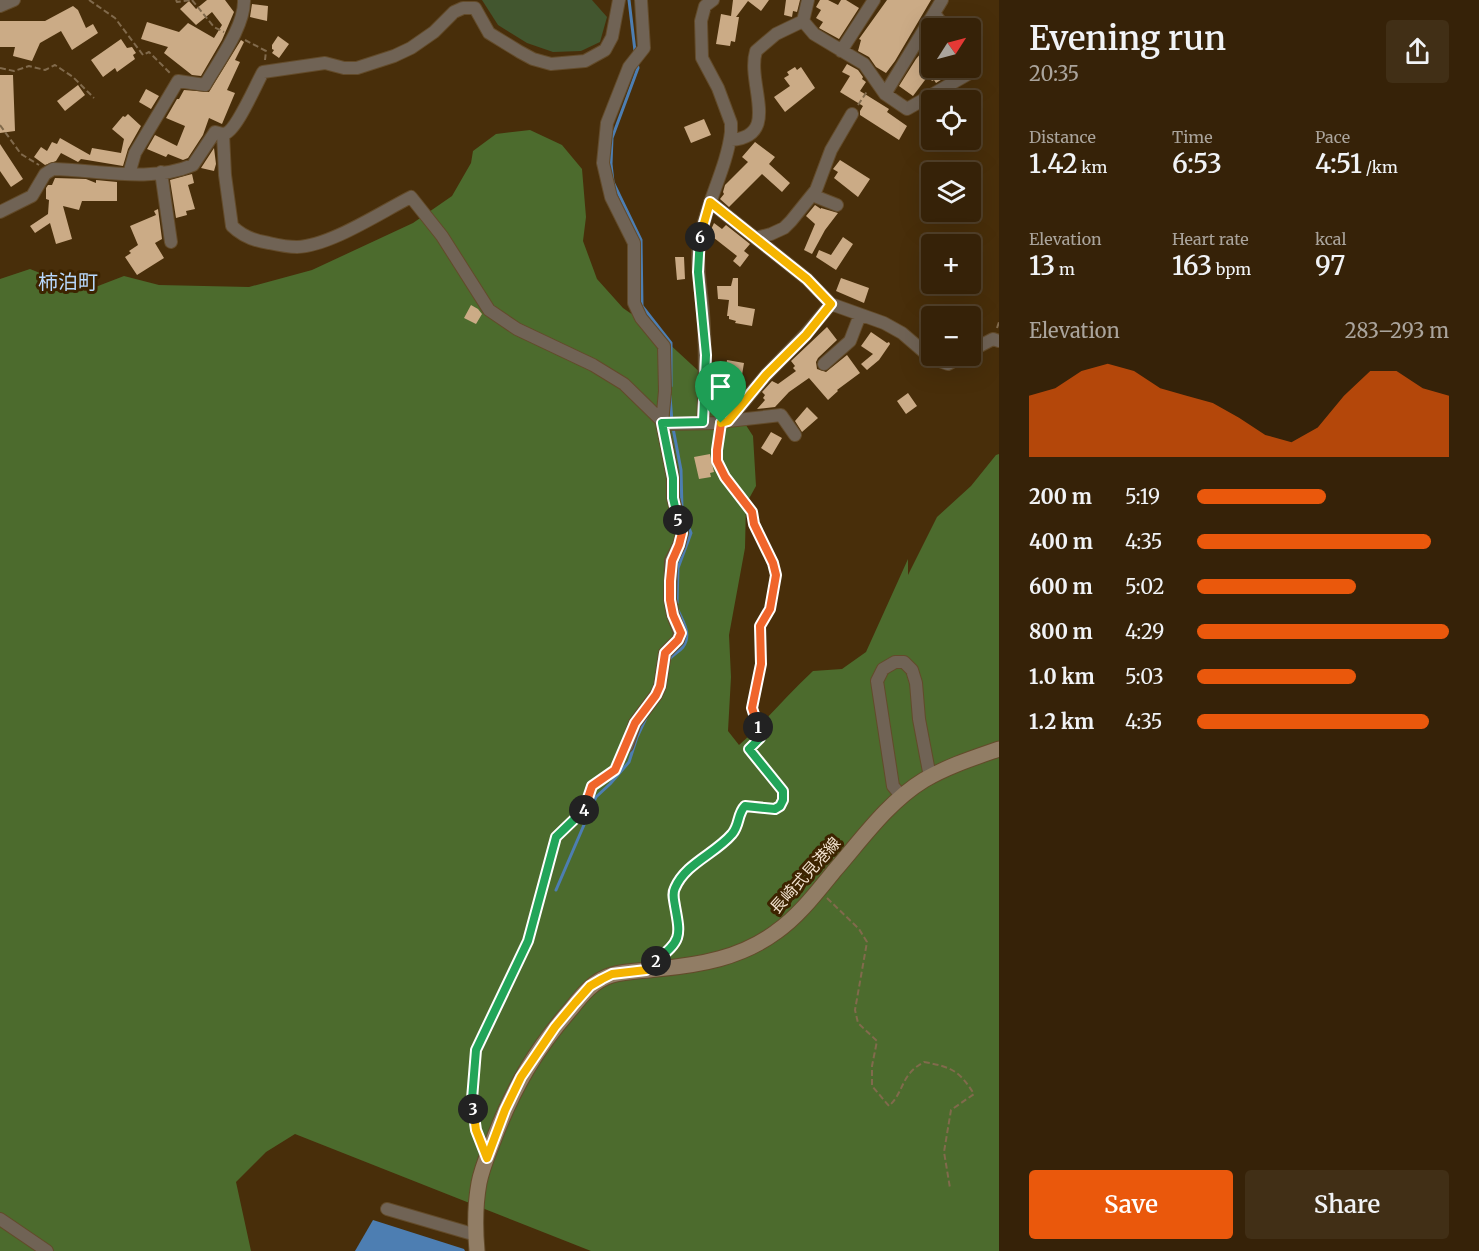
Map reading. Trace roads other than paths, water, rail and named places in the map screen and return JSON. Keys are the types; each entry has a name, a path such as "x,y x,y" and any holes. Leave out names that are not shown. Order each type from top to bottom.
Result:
{"main road":[{"name":"長崎式見港線","path":"477,1251 479,1182 505,1110 521,1077 555,1027 590,986 612,974 683,967 732,957 776,933 795,917 868,831 902,797 930,777 958,763 999,749"}],"street":[{"path":"0,6 14,0"},
{"path":"129,174 135,153 178,81 205,85 241,19 244,0"},
{"path":"0,212 32,196 45,174 53,169 129,174 161,172 193,165 215,132 224,134 231,130 263,72 325,63 344,68 357,68 411,48 434,32 454,6 475,8 489,33 533,58 551,64 585,61 605,50 612,38 619,0"},
{"path":"627,746 635,723 660,686 665,653 678,640 681,633 673,615 670,600 672,561 682,533 673,498 664,346 641,318 634,303 634,243 611,197 603,164 607,123 628,67 644,48 641,0"},
{"path":"703,422 706,355 698,272 699,244 730,140 731,123 718,88 702,58 701,21 705,6 713,0"},
{"path":"803,21 808,0"},
{"path":"841,51 874,0"},
{"path":"885,94 942,0"},
{"path":"934,13 938,18"},
{"path":"730,140 744,138 759,124 760,116 754,84 756,51 776,34 803,21"},
{"path":"803,21 814,34 864,64 885,94 907,109 961,78"},
{"path":"756,238 784,228 816,190 831,150 852,114"},
{"path":"224,134 225,175 232,226 237,232 258,241 279,245 296,247 318,244 411,197 442,236 489,310 517,329 593,365 624,384 668,424 724,422 781,415 795,435"},
{"path":"161,172 171,242"},
{"path":"812,195 837,205"},
{"path":"710,202 807,279 831,304 884,323 921,348"},
{"path":"724,422 806,335 831,304"},
{"path":"824,364 850,341 860,315"},
{"path":"981,345 993,339 999,340"},
{"path":"902,797 893,786 877,681 883,669 896,662 901,661 909,666 916,683 919,719 930,777"},
{"path":"387,1209 476,1235"},
{"path":"0,1219 47,1251"}],"water":[{"path":"373,1220 464,1249 465,1251 355,1251"}],"waterway":[{"path":"629,0 635,51"},
{"path":"637,63 638,68 612,138 611,164 613,182 641,240 642,306 671,343 671,386"},
{"path":"670,396 672,422"},
{"path":"673,428 681,470 682,510 691,533 678,568 677,603"},
{"path":"669,660 683,647 687,637 686,628 678,610"},
{"path":"556,890 596,797 629,762 646,718"}],"district":[{"name":"柿泊町","path":"68,281"}]}
